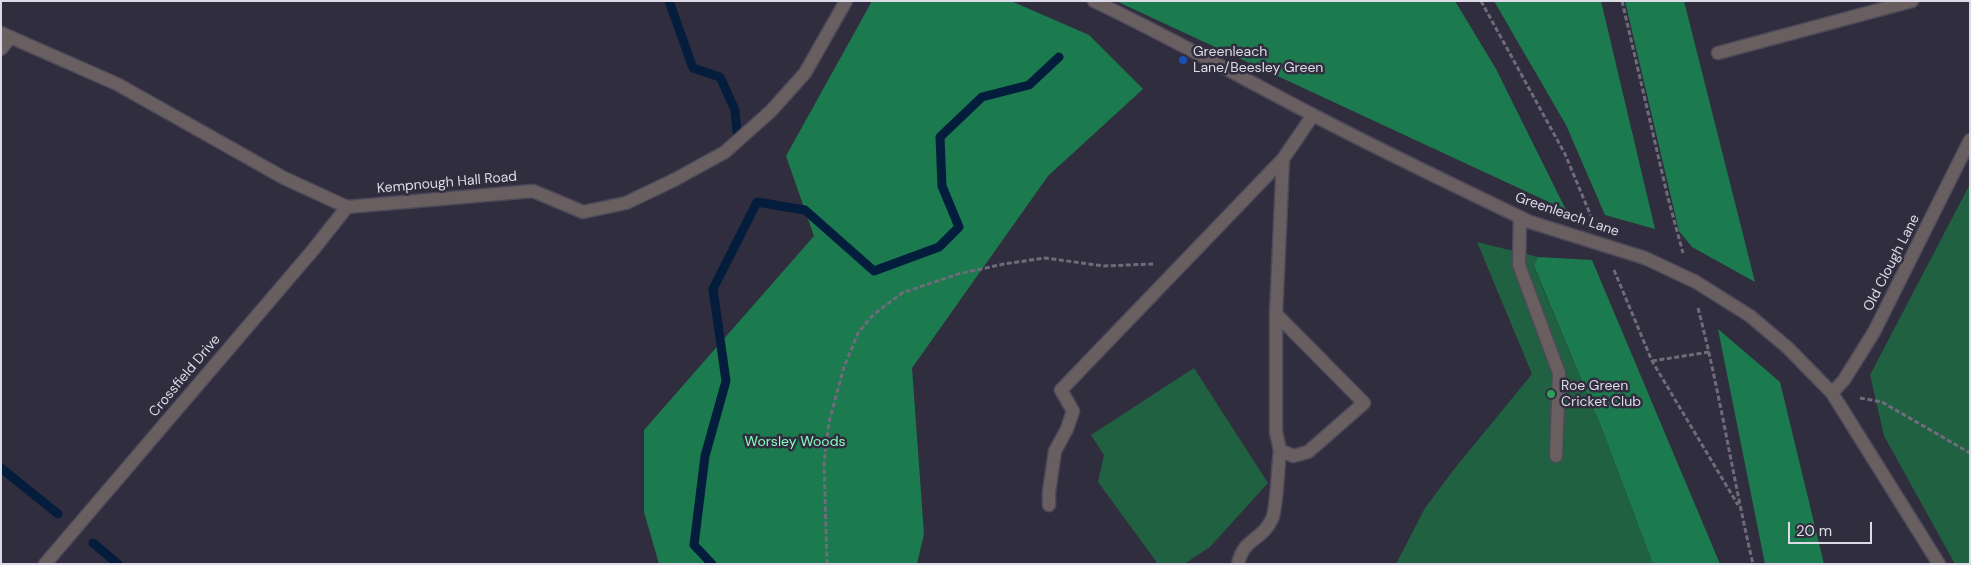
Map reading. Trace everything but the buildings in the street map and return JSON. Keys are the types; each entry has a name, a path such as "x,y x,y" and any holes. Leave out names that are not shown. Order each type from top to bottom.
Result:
{"street":[{"name":"Kempnough Hall Road","path":"6,35 117,84 284,178 347,207 533,191 583,212 626,204 725,152 771,112 805,73 846,1"},
{"name":"Greenleach Lane","path":"1094,1 1148,27 1313,115 1474,196 1525,219 1645,258 1696,282 1750,316 1788,348 1832,393 1939,564"},
{"path":"1718,53 1889,4 1912,1"},
{"path":"1,49 6,35"},
{"path":"1049,504 1055,451 1067,430 1073,411 1060,390 1283,159 1313,115"},
{"name":"Old Clough Lane","path":"1832,393 1844,380 1874,332 1970,140"},
{"path":"1238,564 1240,553 1246,545 1265,532 1274,517 1280,450 1276,432 1276,314 1283,159"},
{"name":"Crossfield Drive","path":"45,564 313,250 347,207"},
{"path":"1525,219 1519,265 1559,373 1556,456"},
{"path":"1276,314 1364,403 1308,452 1293,456 1280,450"}],"path":[{"path":"827,564 824,463 829,422 844,367 858,333 873,315 902,293 958,274 1004,264 1045,258 1104,266 1185,262"},
{"path":"1652,361 1710,352"},
{"path":"1832,393 1882,402 1970,453"}],"green space":[{"name":"Worsley Woods","path":"872,1 1011,1 1089,35 1143,89 1048,176 912,368 924,534 917,564 659,564 644,512 644,430 814,236 786,156"},
{"path":"1116,1 1455,1 1496,69 1566,210"},
{"path":"1494,1 1601,1 1655,229 1605,215 1566,125"},
{"path":"1625,1 1684,1 1755,282 1692,247 1679,231"},
{"path":"1970,184 1970,564 1955,564 1884,436 1870,375"},
{"name":"Roe Green Cricket Club","path":"1477,242 1538,257 1534,267 1604,434 1653,564 1396,564 1425,508 1455,468 1532,374"},
{"path":"1538,257 1592,260 1720,564 1653,564 1604,434 1534,266"},
{"path":"1718,329 1780,382 1824,564 1765,564"},
{"path":"1194,368 1268,483 1210,547 1184,564 1158,564 1098,482 1104,455 1091,435"}],"waterway":[{"path":"669,1 693,68 720,77 735,110 737,132"},
{"path":"712,564 694,545 705,456 726,381 713,289 757,202 805,210 874,271 939,247 959,227 942,186 940,137 982,97 1029,85 1059,57"},
{"path":"1,468 58,514"},
{"path":"93,543 118,564"}],"place":[{"name":"Greenleach Lane/Beesley Green","path":"1183,60"},
{"name":"Roe Green Cricket Club","path":"1551,394"}]}
